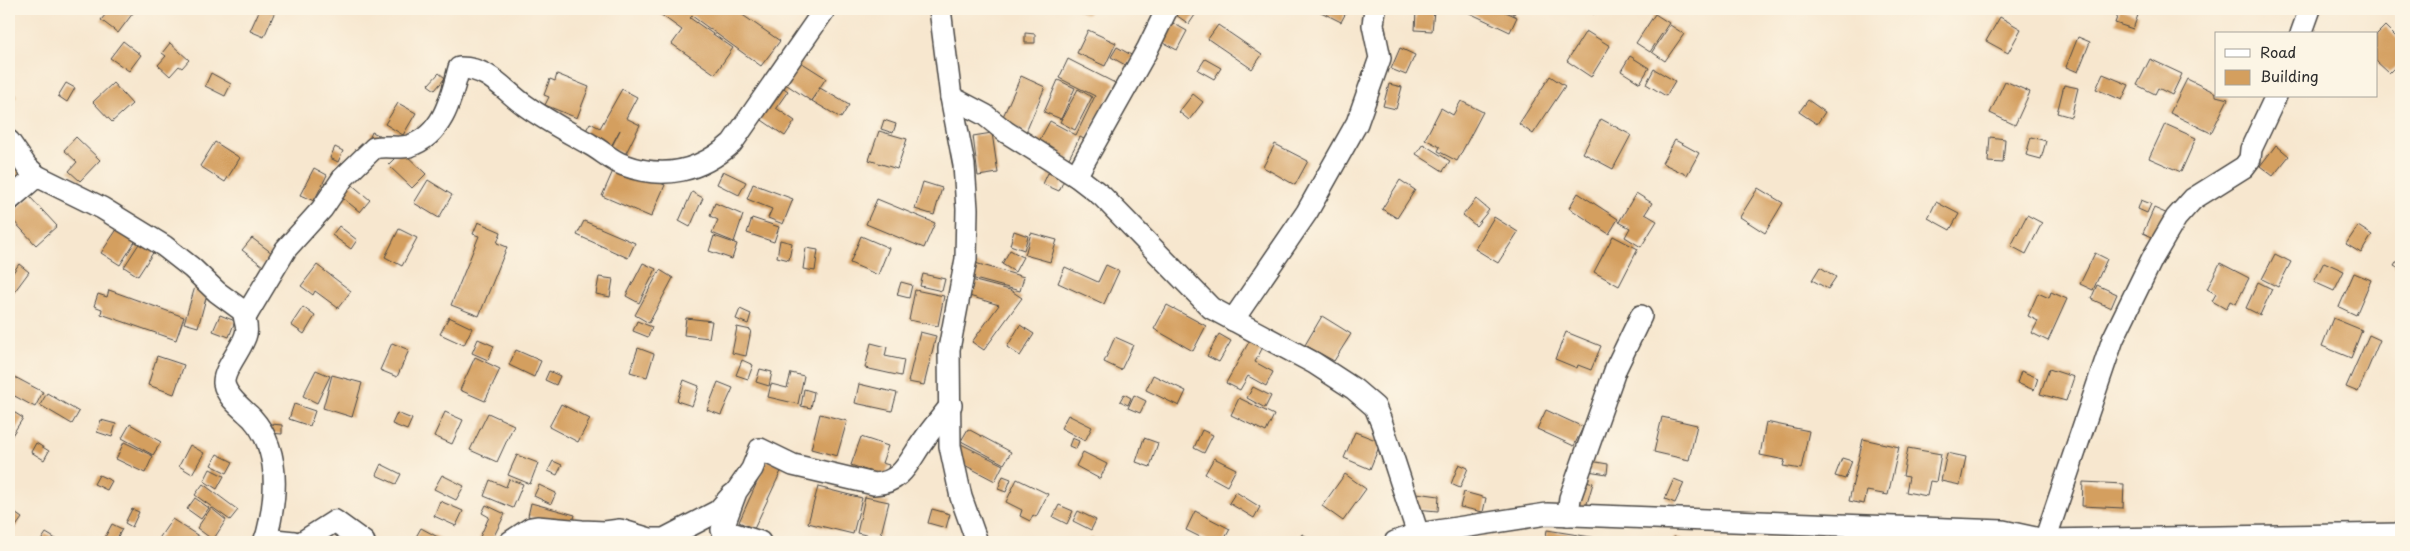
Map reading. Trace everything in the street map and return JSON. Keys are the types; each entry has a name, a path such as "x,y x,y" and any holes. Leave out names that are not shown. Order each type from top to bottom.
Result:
{"street":[{"path":"294,542 265,541 271,520 275,488 272,460 262,434 253,420 237,404 224,382 247,333 244,316 286,249 322,209 342,178 374,148 409,146 434,132 448,106 459,68 474,69 487,74 526,106 622,165 646,172 668,174 687,170 716,157 732,144 826,9"},
{"path":"940,9 951,97 964,165 967,209 966,259 949,349 950,446 961,497 977,542"},
{"path":"1076,176 1147,50 1167,9"},
{"path":"1233,320 1307,212 1357,123 1380,58 1373,25 1375,9"},
{"path":"2302,32 2310,9"},
{"path":"951,97 985,115 1006,132 1076,176 1102,196 1201,299 1233,320 1314,363 1354,388 1374,407 1418,534"},
{"path":"2045,540 2113,339 2152,259 2176,218 2193,199 2244,167 2250,159 2251,149 2275,98"},
{"path":"9,141 37,176 102,208 164,246 192,268 217,292 247,314"},
{"path":"9,200 37,176"},
{"path":"1568,515 1570,498 1616,368 1641,316"},
{"path":"510,542 537,526 582,531 605,532 620,530 650,540 664,539 718,511 736,492 752,469 760,449 793,465 874,484 885,484 905,472 923,440 951,405"},
{"path":"736,492 722,530 760,542"},
{"path":"1394,542 1418,534 1547,514 2045,540 2401,534"},
{"path":"302,542 335,521 364,542"}],"building":[{"path":"110,9 119,14 123,9 136,9 118,33 101,20"},
{"path":"260,9 276,9 264,37 250,31"},
{"path":"653,9 734,9 780,41 761,66 692,16 690,18 733,48 715,74 672,44 682,30"},
{"path":"1076,9 1091,9 1087,15"},
{"path":"1176,9 1199,9 1189,24 1173,13"},
{"path":"1315,9 1348,9 1341,22"},
{"path":"1394,9 1405,9 1402,13"},
{"path":"1461,9 1499,9 1517,17 1510,32"},
{"path":"1504,9 1516,9 1514,14"},
{"path":"1585,9 1598,9 1594,14"},
{"path":"2120,9 2138,15 2133,29 2115,23"},
{"path":"1416,10 1434,11 1432,31 1415,30"},
{"path":"1655,14 1669,23 1650,52 1636,43"},
{"path":"2000,17 2021,29 2008,53 1986,41"},
{"path":"1171,22 1187,31 1177,50 1160,41"},
{"path":"1218,25 1262,55 1252,69 1208,39"},
{"path":"1670,25 1684,34 1665,61 1652,52"},
{"path":"2385,26 2401,42 2401,61 2389,73 2378,63 2378,33"},
{"path":"1088,30 1116,43 1105,66 1077,53"},
{"path":"1586,31 1610,46 1591,77 1567,61"},
{"path":"1025,33 1035,34 1035,43 1025,43"},
{"path":"2078,37 2090,42 2078,72 2066,67"},
{"path":"123,41 141,55 129,71 110,58"},
{"path":"170,43 189,60 182,68 179,66 170,76 158,65 166,56 162,53"},
{"path":"1117,47 1133,56 1127,66 1111,57"},
{"path":"1400,48 1415,55 1406,75 1391,69"},
{"path":"1630,56 1649,68 1640,83 1621,71"},
{"path":"796,59 826,78 811,101 781,81"},
{"path":"1068,59 1115,83 1086,140 1080,137 1068,160 1038,143 1050,121 1076,135 1095,96 1059,78"},
{"path":"1205,59 1221,68 1214,79 1198,70"},
{"path":"2150,59 2182,74 2172,95 2158,88 2155,94 2137,85"},
{"path":"1654,69 1675,81 1666,96 1646,84"},
{"path":"211,73 231,84 225,96 205,86"},
{"path":"439,73 445,78 435,90 428,85"},
{"path":"557,74 589,87 577,118 545,105 549,97 544,95 550,79 555,81"},
{"path":"2103,74 2129,85 2122,100 2096,89"},
{"path":"1021,76 1045,87 1026,132 1001,121"},
{"path":"1550,76 1565,86 1533,134 1519,124"},
{"path":"2187,79 2215,93 2215,98 2228,99 2211,133 2170,113"},
{"path":"1058,80 1075,88 1061,119 1044,112"},
{"path":"2005,81 2030,92 2015,125 1990,113"},
{"path":"66,83 75,88 67,102 58,96"},
{"path":"113,83 132,104 112,122 93,102"},
{"path":"778,84 788,91 776,108 795,121 785,136 756,116"},
{"path":"1389,84 1402,87 1396,109 1383,106"},
{"path":"2064,85 2078,88 2071,117 2057,113"},
{"path":"820,88 849,105 841,118 812,101"},
{"path":"622,89 637,97 626,118 640,125 625,155 611,148 620,130 609,150 583,136 590,123 600,128"},
{"path":"1078,89 1092,97 1075,130 1060,122"},
{"path":"9,91 17,95 11,105 9,104"},
{"path":"1193,94 1203,102 1189,120 1179,112"},
{"path":"1808,100 1825,112 1817,124 1799,112"},
{"path":"1461,101 1483,112 1457,161 1438,151 1440,147 1425,139 1441,108 1453,115"},
{"path":"398,103 416,113 403,135 385,124"},
{"path":"1601,119 1631,135 1613,169 1583,153"},
{"path":"884,120 896,124 893,133 881,129"},
{"path":"2165,124 2196,138 2181,172 2149,158"},
{"path":"879,131 907,139 897,169 869,160"},
{"path":"372,132 381,136 376,146 368,142"},
{"path":"992,133 998,173 978,176 973,136"},
{"path":"76,137 100,160 80,181 69,171 77,162 64,150"},
{"path":"1990,137 2005,139 2003,163 1988,162"},
{"path":"2031,137 2046,141 2041,159 2026,155"},
{"path":"1675,140 1699,153 1687,175 1662,163"},
{"path":"215,142 240,158 225,182 200,166"},
{"path":"1275,144 1308,161 1295,185 1263,167"},
{"path":"1423,144 1450,161 1443,171 1416,154"},
{"path":"2276,145 2289,156 2273,176 2260,166"},
{"path":"335,147 343,151 338,162 330,158"},
{"path":"9,148 29,173 17,183 9,173"},
{"path":"402,151 426,174 412,188 388,165"},
{"path":"616,164 665,185 651,217 602,196"},
{"path":"314,168 327,175 314,201 300,195"},
{"path":"723,171 746,182 739,195 717,184"},
{"path":"1048,173 1064,180 1059,191 1043,184"},
{"path":"428,180 452,195 439,218 414,203"},
{"path":"1400,180 1415,190 1397,218 1382,209"},
{"path":"923,182 942,188 934,215 915,209"},
{"path":"350,183 370,200 360,212 339,195"},
{"path":"753,184 793,199 783,224 768,218 772,209 747,199"},
{"path":"1758,188 1783,203 1765,233 1740,217"},
{"path":"692,192 703,198 690,227 679,221"},
{"path":"1578,193 1618,219 1609,234 1569,208"},
{"path":"1636,193 1652,203 1645,214 1657,221 1641,247 1625,237 1630,228 1619,222"},
{"path":"30,197 57,226 36,245 9,216"},
{"path":"877,199 935,223 924,248 866,224"},
{"path":"1476,199 1489,210 1476,226 1463,215"},
{"path":"2141,200 2151,204 2147,213 2138,209"},
{"path":"1936,202 1959,214 1950,230 1928,218"},
{"path":"715,203 743,215 734,242 712,233 718,220 710,216"},
{"path":"2154,208 2170,215 2159,240 2143,233"},
{"path":"2027,215 2042,223 2026,254 2011,246"},
{"path":"1494,217 1518,232 1498,263 1475,249"},
{"path":"752,218 779,227 774,242 747,233"},
{"path":"584,221 635,243 628,258 577,235"},
{"path":"122,222 140,234 120,265 101,253"},
{"path":"478,222 501,232 497,243 507,247 479,316 451,305 479,236 473,234"},
{"path":"339,226 357,240 351,249 332,235"},
{"path":"2358,226 2372,235 2361,253 2346,244"},
{"path":"399,229 417,238 402,266 385,257"},
{"path":"1014,231 1028,236 1024,250 1010,245"},
{"path":"1031,233 1057,240 1050,262 1025,255"},
{"path":"144,236 158,245 138,276 124,267"},
{"path":"714,236 737,244 732,259 709,251"},
{"path":"861,236 889,248 878,275 850,263"},
{"path":"1613,236 1638,249 1619,286 1594,272"},
{"path":"252,238 272,253 263,266 242,250"},
{"path":"780,240 792,243 789,260 777,257"},
{"path":"806,248 818,250 815,271 803,269"},
{"path":"1010,250 1023,257 1015,272 1002,264"},
{"path":"2095,253 2107,259 2093,290 2080,284"},
{"path":"2275,254 2291,262 2278,287 2262,279"},
{"path":"2401,255 2401,270 2394,266"},
{"path":"2324,262 2344,271 2334,291 2314,282"},
{"path":"643,263 656,269 639,303 626,296"},
{"path":"975,263 1024,277 1020,291 971,278"},
{"path":"2220,263 2249,278 2236,304 2230,301 2226,309 2212,301 2216,294 2207,289"},
{"path":"19,264 29,272 9,299 9,278"},
{"path":"317,265 351,291 338,308 315,291 313,295 301,286"},
{"path":"1106,265 1119,271 1104,304 1058,283 1065,267 1098,282"},
{"path":"1820,267 1836,277 1828,289 1812,280"},
{"path":"660,270 673,278 649,323 635,315"},
{"path":"2354,273 2371,280 2356,315 2339,307"},
{"path":"923,274 945,279 942,291 920,286"},
{"path":"599,277 613,279 610,297 596,294"},
{"path":"971,280 1010,290 1022,298 984,350 972,342 999,305 966,295"},
{"path":"901,282 912,285 909,298 897,295"},
{"path":"2258,282 2272,289 2260,315 2246,308"},
{"path":"2097,285 2117,294 2111,308 2091,299"},
{"path":"195,287 208,291 198,327 184,323"},
{"path":"109,290 184,317 176,340 101,314 102,309 94,306 98,294 107,297"},
{"path":"915,290 944,296 938,326 909,320"},
{"path":"2051,292 2067,299 2048,341 2032,333 2038,321 2028,316 2038,293 2049,298"},
{"path":"1167,305 1206,326 1193,351 1154,329"},
{"path":"303,307 315,316 304,334 291,325"},
{"path":"740,309 751,314 748,324 736,319"},
{"path":"220,315 235,321 229,337 213,331"},
{"path":"1322,316 1351,334 1334,361 1305,345"},
{"path":"449,317 472,328 464,345 440,334"},
{"path":"686,318 712,321 709,338 684,335"},
{"path":"2333,318 2362,330 2351,358 2322,346"},
{"path":"637,321 652,327 648,337 633,331"},
{"path":"1020,325 1034,334 1020,356 1007,347"},
{"path":"737,327 751,330 746,356 732,353"},
{"path":"920,332 936,336 924,385 908,382"},
{"path":"1566,332 1601,346 1591,370 1578,365 1577,368 1555,359"},
{"path":"1219,334 1231,341 1219,362 1207,356"},
{"path":"2369,335 2380,340 2358,392 2346,387"},
{"path":"1115,337 1133,345 1121,370 1104,362"},
{"path":"478,339 494,346 488,360 472,353"},
{"path":"1250,340 1263,347 1255,362 1273,372 1266,386 1248,376 1240,390 1226,383"},
{"path":"392,343 409,350 397,377 380,370"},
{"path":"871,343 887,347 885,356 904,360 901,376 865,368"},
{"path":"638,348 654,354 647,377 630,372"},
{"path":"516,350 541,361 534,377 509,365"},
{"path":"157,356 184,365 174,394 148,385"},
{"path":"475,357 500,369 485,401 460,390"},
{"path":"742,360 753,365 748,379 736,375"},
{"path":"760,369 772,372 769,386 756,382"},
{"path":"2049,369 2074,377 2066,401 2040,394"},
{"path":"316,370 330,376 317,403 303,396"},
{"path":"549,371 560,376 556,385 545,380"},
{"path":"2021,371 2038,378 2034,390 2017,383"},
{"path":"791,373 804,376 798,404 768,397 771,384 787,388"},
{"path":"11,375 43,392 35,407 9,393"},
{"path":"332,375 362,383 352,417 323,408"},
{"path":"1153,375 1186,391 1179,406 1146,390"},
{"path":"684,380 699,386 692,406 677,401"},
{"path":"718,382 733,388 721,415 707,410"},
{"path":"859,384 897,393 892,411 855,403"},
{"path":"1253,387 1271,396 1265,408 1247,398"},
{"path":"804,389 814,392 811,408 801,406"},
{"path":"47,393 79,412 72,424 40,405"},
{"path":"1124,394 1131,398 1128,405 1120,401"},
{"path":"1134,395 1146,401 1140,413 1128,408"},
{"path":"1239,398 1274,415 1266,432 1231,415"},
{"path":"294,404 315,411 310,426 289,419"},
{"path":"561,404 590,419 578,442 549,427"},
{"path":"9,409 23,418 9,440"},
{"path":"1546,410 1583,427 1574,446 1537,429"},
{"path":"445,412 463,420 452,444 434,436"},
{"path":"397,413 412,419 407,430 392,424"},
{"path":"488,413 514,425 497,462 470,450"},
{"path":"820,414 847,421 837,456 811,449"},
{"path":"1068,415 1092,427 1085,441 1061,428"},
{"path":"1662,417 1697,425 1689,460 1654,452"},
{"path":"101,420 116,424 112,437 97,432"},
{"path":"1766,422 1809,431 1801,469 1783,466 1785,460 1760,455"},
{"path":"130,424 161,442 153,455 122,438"},
{"path":"271,424 282,425 282,434 270,433"},
{"path":"968,429 1011,452 1004,464 961,441"},
{"path":"1202,430 1213,435 1204,453 1194,448"},
{"path":"1355,432 1381,442 1370,469 1344,458"},
{"path":"861,437 888,446 882,463 889,465 885,477 851,465"},
{"path":"1072,438 1079,441 1076,449 1069,446"},
{"path":"1144,438 1158,443 1150,467 1136,462"},
{"path":"1863,439 1899,447 1888,495 1867,491 1864,504 1849,501"},
{"path":"124,442 153,456 145,473 116,459"},
{"path":"36,443 49,451 44,460 31,452"},
{"path":"961,444 1003,465 995,481 953,459"},
{"path":"190,445 204,453 192,474 179,466"},
{"path":"1908,448 1941,454 1936,482 1930,481 1927,496 1906,492 1909,477 1903,476"},
{"path":"1083,452 1107,464 1100,479 1076,466"},
{"path":"1947,453 1966,457 1960,485 1941,481"},
{"path":"217,454 233,462 227,473 211,465"},
{"path":"517,455 538,463 530,484 508,475"},
{"path":"1214,458 1236,469 1227,486 1205,474"},
{"path":"1842,458 1852,461 1845,479 1835,476"},
{"path":"767,460 783,467 754,529 739,522"},
{"path":"553,461 562,465 557,475 548,471"},
{"path":"1590,461 1608,464 1607,474 1588,471"},
{"path":"381,464 401,474 396,484 376,475"},
{"path":"1459,464 1468,468 1460,488 1451,484"},
{"path":"210,469 224,476 217,489 204,481"},
{"path":"1345,474 1366,489 1343,521 1322,506"},
{"path":"99,475 112,481 107,490 94,484"},
{"path":"442,475 464,486 456,500 434,489"},
{"path":"1003,476 1011,479 1006,492 998,489"},
{"path":"509,479 523,484 513,508 484,496 490,480 506,487"},
{"path":"1017,479 1048,494 1036,517 1033,515 1030,521 1020,516 1022,510 1006,502"},
{"path":"1580,479 1593,483 1586,507 1572,503"},
{"path":"1674,479 1684,483 1675,503 1665,499"},
{"path":"2083,482 2124,484 2123,508 2082,506"},
{"path":"203,484 238,510 230,520 195,495"},
{"path":"539,485 556,493 551,504 534,496"},
{"path":"818,487 862,498 853,534 808,523"},
{"path":"1236,492 1260,507 1254,518 1229,503"},
{"path":"1464,492 1486,498 1483,512 1460,507"},
{"path":"1417,493 1439,496 1438,511 1415,509"},
{"path":"865,497 889,502 880,538 857,533"},
{"path":"195,498 209,508 201,519 187,509"},
{"path":"440,501 463,511 456,526 434,516"},
{"path":"531,503 575,515 571,528 528,516"},
{"path":"486,505 505,514 491,542 479,539 489,517 482,513"},
{"path":"1059,505 1073,511 1067,524 1053,517"},
{"path":"211,508 226,520 213,540 197,528"},
{"path":"9,509 22,518 9,536"},
{"path":"132,509 139,512 132,527 125,523"},
{"path":"932,509 950,514 946,528 928,523"},
{"path":"1078,511 1096,520 1091,530 1073,521"},
{"path":"1195,511 1230,529 1223,542 1210,542 1186,530"},
{"path":"172,519 208,542 158,540"},
{"path":"112,524 122,529 115,542 104,539"},
{"path":"421,528 447,542 413,542"},
{"path":"1547,530 1597,538 1597,542 1545,542"},
{"path":"46,533 61,542 40,542"},
{"path":"1302,534 1317,542 1298,542"},
{"path":"1674,537 1683,539 1683,542 1673,542"},
{"path":"1091,538 1103,542 1089,542"}]}
